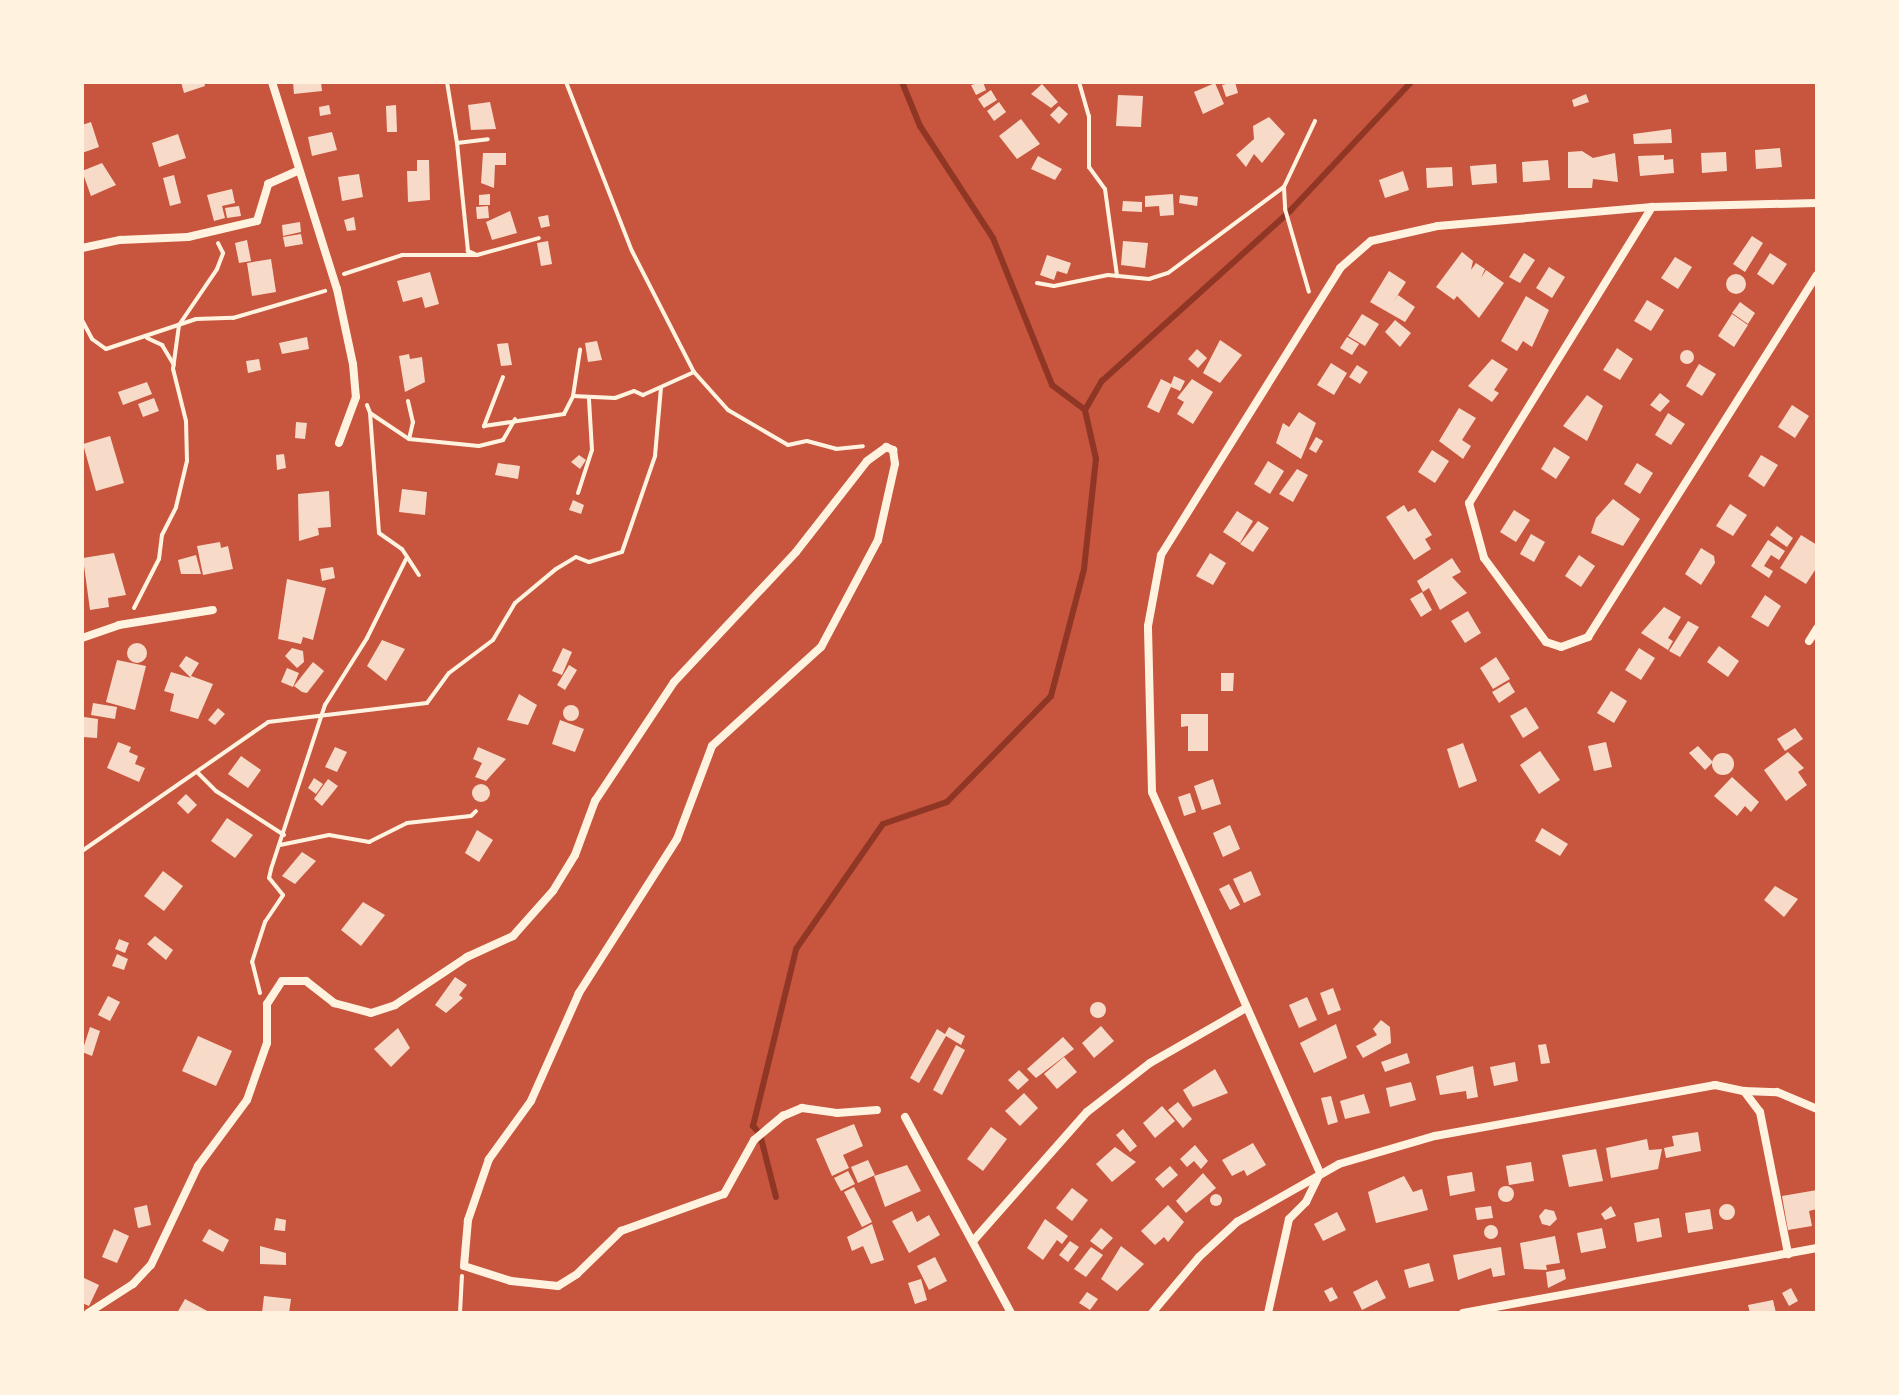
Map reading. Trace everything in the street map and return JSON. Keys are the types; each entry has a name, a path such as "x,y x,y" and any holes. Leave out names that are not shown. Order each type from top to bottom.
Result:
{"street":[{"path":"272,82 297,171 318,223 330,278 337,289 356,397 339,443"},
{"path":"82,248 214,233 257,221 268,184 297,171"},
{"path":"1268,1313 1287,1222 1306,1202 1320,1173 1152,792 1147,699 1151,593 1161,555 1352,254 1397,232 1652,207 1817,203"},
{"path":"1652,207 1469,503 1484,558 1546,642 1561,647 1588,637 1817,275"},
{"path":"88,1313 133,1284 151,1265 198,1166 247,1100 267,1043 267,1004 282,981 306,981 347,1009 383,1010 467,957 513,936 553,891 575,855 595,801 674,682 796,552 873,455 886,447 893,450 895,464 878,540 821,647 712,746 677,839 579,993 531,1101 489,1159 468,1220 464,1266 511,1281 558,1286 577,1274 621,1231 724,1194 761,1132 802,1108 837,1113 877,1110"},
{"path":"82,638 119,625 213,610"},
{"path":"1809,641 1817,628"},
{"path":"974,1240 1087,1112 1150,1063 1246,1008"},
{"path":"1152,1313 1216,1239 1274,1197 1320,1173 1435,1136 1715,1085 1744,1091 1777,1092 1817,1109"},
{"path":"1744,1091 1760,1112 1788,1254"},
{"path":"905,1117 1011,1313"},
{"path":"1463,1313 1501,1309 1817,1248"}],"path":[{"path":"447,82 457,143 468,251 477,255"},
{"path":"566,82 619,222 661,315 694,372 728,410 788,445 807,441 836,449 866,446 873,455"},
{"path":"1077,83 1089,116 1089,167 1105,189 1117,276"},
{"path":"1315,121 1284,187 1285,209 1305,285 1320,301"},
{"path":"457,143 488,139"},
{"path":"1037,283 1054,286 1117,276 1149,279 1168,273 1284,187"},
{"path":"119,625 159,559 162,535 176,507 187,461 186,421 174,365 179,325 189,316 223,253 214,233"},
{"path":"330,278 402,255 477,255 539,238"},
{"path":"147,338 152,331 196,319 233,318 337,289"},
{"path":"82,320 106,349 147,338 159,341 174,365"},
{"path":"503,377 484,426 564,414 573,396 580,350"},
{"path":"573,396 589,399 634,391 643,395 694,372"},
{"path":"82,851 268,722 322,717 343,710 362,713 427,703 449,673 493,640 515,603 556,569 576,557 589,562 622,552 655,456 661,388"},
{"path":"356,397 364,394 370,413 379,533 419,575"},
{"path":"578,493 592,450 589,399"},
{"path":"408,401 413,422 409,439"},
{"path":"370,413 409,439 479,446 503,440 515,419"},
{"path":"267,1004 253,980 252,962 265,922 283,895 269,878 322,717 406,559"},
{"path":"197,772 216,791 284,835"},
{"path":"280,845 329,835 369,842 407,823 471,816 476,811"},
{"path":"460,1313 464,1266"}],"building":[{"path":"181,82 204,82 205,86 184,93"},
{"path":"293,82 321,82 322,91 294,94"},
{"path":"983,82 986,90 976,95 971,85"},
{"path":"1235,82 1238,93 1226,97 1222,85"},
{"path":"1215,83 1224,104 1203,114 1194,92"},
{"path":"1042,84 1058,102 1051,108 1031,94"},
{"path":"991,90 997,100 984,108 978,99"},
{"path":"1586,94 1589,102 1574,107 1572,100"},
{"path":"1118,95 1143,96 1141,127 1116,126"},
{"path":"490,102 496,129 471,130 468,105"},
{"path":"999,102 1006,112 994,121 987,111"},
{"path":"329,105 331,114 320,116 319,107"},
{"path":"396,105 397,132 387,132 386,106"},
{"path":"1059,106 1068,114 1059,124 1050,115"},
{"path":"1269,117 1285,134 1262,163 1254,154 1246,167 1236,155 1254,139 1253,126"},
{"path":"1021,119 1040,144 1017,159 999,136"},
{"path":"91,122 99,147 82,153 82,125"},
{"path":"1671,129 1672,143 1634,144 1633,134"},
{"path":"332,132 337,150 312,156 308,137"},
{"path":"178,134 186,158 159,167 152,143"},
{"path":"1780,148 1782,167 1756,169 1755,150"},
{"path":"1582,151 1593,158 1615,153 1618,182 1593,179 1592,188 1568,188 1568,152"},
{"path":"1726,152 1727,171 1702,173 1701,153"},
{"path":"483,153 506,153 506,165 495,165 494,188 481,183"},
{"path":"1664,155 1664,160 1673,159 1674,173 1640,176 1638,156"},
{"path":"1038,156 1062,169 1055,180 1031,169"},
{"path":"417,160 429,160 430,200 408,202 407,171 417,171"},
{"path":"1548,160 1550,180 1523,182 1522,162"},
{"path":"102,163 116,185 91,196 82,171"},
{"path":"1496,164 1497,183 1472,185 1470,166"},
{"path":"1452,167 1453,186 1427,188 1426,168"},
{"path":"1403,171 1409,190 1385,198 1379,180"},
{"path":"359,174 363,197 342,201 338,177"},
{"path":"174,175 181,203 170,206 163,178"},
{"path":"232,189 235,203 222,206 225,218 214,221 207,195"},
{"path":"490,194 490,205 479,205 479,195"},
{"path":"1173,194 1174,215 1160,216 1159,206 1145,207 1145,196"},
{"path":"1180,195 1198,197 1197,206 1179,203"},
{"path":"1123,201 1142,202 1142,212 1122,211"},
{"path":"239,206 241,216 227,218 225,208"},
{"path":"488,206 489,218 477,219 476,207"},
{"path":"510,211 517,233 492,240 486,222"},
{"path":"548,215 550,226 541,228 538,217"},
{"path":"354,217 356,230 347,231 344,220"},
{"path":"300,222 301,232 283,236 282,225"},
{"path":"301,234 303,244 285,247 283,237"},
{"path":"1752,236 1763,243 1745,272 1733,264"},
{"path":"247,240 251,261 239,263 235,243"},
{"path":"548,241 552,264 541,266 537,243"},
{"path":"1123,241 1148,243 1145,268 1121,265"},
{"path":"1462,252 1473,261 1471,270 1476,263 1485,269 1481,278 1486,270 1504,283 1479,318 1457,296 1454,300 1436,287"},
{"path":"1524,253 1535,260 1520,283 1509,277"},
{"path":"1770,253 1787,264 1773,285 1757,274"},
{"path":"1047,255 1071,263 1067,274 1057,271 1054,280 1040,275"},
{"path":"1675,257 1692,267 1678,289 1661,278"},
{"path":"271,259 276,292 252,296 247,263"},
{"path":"1549,267 1565,277 1552,298 1536,288"},
{"path":"1389,271 1406,282 1392,304 1398,295 1415,307 1405,322 1370,302"},
{"path":"430,272 439,304 425,308 422,297 403,302 397,281"},
{"path":"1736,274 1743,277 1746,284 1743,291 1736,294 1729,291 1726,284 1729,277"},
{"path":"1526,296 1549,310 1532,347 1523,341 1517,351 1501,341"},
{"path":"1647,300 1664,310 1651,331 1634,321"},
{"path":"1740,302 1755,313 1748,324 1732,313"},
{"path":"1362,314 1379,324 1365,346 1348,336"},
{"path":"1732,314 1748,325 1734,347 1718,336"},
{"path":"1395,320 1411,333 1400,347 1385,332"},
{"path":"307,337 309,349 282,354 279,343"},
{"path":"1347,337 1359,344 1352,355 1340,348"},
{"path":"1220,340 1242,355 1220,383 1203,373"},
{"path":"597,341 602,360 588,362 585,343"},
{"path":"508,343 512,365 501,366 497,344"},
{"path":"1617,348 1633,359 1620,380 1603,370"},
{"path":"1197,349 1207,358 1198,368 1188,359"},
{"path":"1687,350 1694,357 1687,364 1680,357"},
{"path":"409,354 410,359 422,357 425,382 405,392 399,356"},
{"path":"259,359 261,370 248,373 246,361"},
{"path":"1492,359 1508,369 1494,390 1499,393 1492,402 1468,386"},
{"path":"1331,363 1347,373 1334,395 1317,385"},
{"path":"1699,364 1716,374 1702,396 1686,386"},
{"path":"1357,365 1368,372 1360,384 1349,377"},
{"path":"1174,376 1185,381 1180,391 1171,387 1159,413 1147,407 1161,379 1171,384"},
{"path":"1192,379 1213,392 1193,424 1177,414 1184,402 1177,398"},
{"path":"147,382 152,394 123,405 118,392"},
{"path":"1660,393 1670,401 1660,412 1650,405"},
{"path":"1587,395 1603,406 1587,441 1563,426"},
{"path":"154,398 159,411 143,417 138,404"},
{"path":"1792,405 1809,416 1795,438 1778,427"},
{"path":"1459,408 1476,418 1462,440 1471,446 1463,459 1439,441"},
{"path":"1299,412 1316,423 1301,459 1276,443 1283,423 1289,427"},
{"path":"1668,413 1685,424 1671,445 1655,435"},
{"path":"296,422 307,423 305,439 295,438"},
{"path":"110,436 124,483 96,491 83,444"},
{"path":"1316,437 1323,441 1316,453 1309,449"},
{"path":"1554,447 1570,457 1556,479 1541,469"},
{"path":"1432,450 1449,461 1435,483 1418,472"},
{"path":"284,454 286,468 277,470 276,455"},
{"path":"579,455 586,460 580,469 571,462"},
{"path":"1761,455 1778,465 1764,487 1748,476"},
{"path":"1268,461 1284,471 1270,494 1254,484"},
{"path":"498,463 520,466 518,479 495,475"},
{"path":"1637,463 1653,473 1640,494 1624,484"},
{"path":"1297,469 1308,475 1293,502 1279,494"},
{"path":"402,489 427,492 425,515 399,512"},
{"path":"329,491 331,527 318,528 319,535 299,541 298,494"},
{"path":"1613,499 1640,519 1623,546 1591,533 1596,518"},
{"path":"573,500 584,505 581,514 569,510"},
{"path":"1730,504 1747,515 1733,536 1716,526"},
{"path":"1404,505 1408,512 1415,508 1432,535 1425,539 1431,549 1414,560 1386,517"},
{"path":"1514,510 1530,520 1516,542 1500,532"},
{"path":"1237,511 1253,521 1240,543 1223,532"},
{"path":"1258,521 1269,528 1253,552 1240,544"},
{"path":"1777,526 1793,538 1787,547 1770,535"},
{"path":"1531,534 1545,542 1534,562 1520,554"},
{"path":"1801,535 1817,545 1817,567 1806,584 1780,568"},
{"path":"1768,540 1785,551 1779,560 1771,555 1764,566 1773,571 1769,578 1751,566"},
{"path":"220,542 221,548 228,546 233,569 203,575 197,546"},
{"path":"1701,548 1714,556 1715,563 1701,585 1685,574"},
{"path":"114,553 126,595 108,598 109,607 90,610 83,558"},
{"path":"1210,553 1226,563 1213,585 1196,576"},
{"path":"196,555 201,574 181,574 178,560"},
{"path":"1579,555 1595,566 1581,587 1565,576"},
{"path":"1452,558 1461,572 1452,577 1467,593 1440,610 1429,588 1423,592 1417,581"},
{"path":"333,567 335,578 322,581 320,569"},
{"path":"287,579 326,588 313,640 303,637 301,644 278,639"},
{"path":"1422,592 1432,610 1421,617 1410,599"},
{"path":"1765,595 1781,606 1768,627 1751,617"},
{"path":"1664,607 1681,617 1668,638 1673,641 1668,650 1641,633"},
{"path":"1468,611 1481,633 1465,643 1451,621"},
{"path":"1688,621 1699,627 1680,657 1669,651"},
{"path":"382,640 405,649 386,681 367,666"},
{"path":"137,643 144,646 147,653 144,660 137,663 130,660 127,653 130,646"},
{"path":"1719,646 1739,661 1728,677 1707,662"},
{"path":"292,648 303,651 304,662 297,668 285,656"},
{"path":"563,648 572,652 562,675 552,671"},
{"path":"1639,648 1655,658 1641,680 1625,670"},
{"path":"186,656 199,663 191,676 213,684 198,719 170,711 174,694 164,691 171,672 191,678 179,666"},
{"path":"1496,657 1510,679 1493,689 1480,668"},
{"path":"117,660 146,666 135,710 106,702"},
{"path":"313,662 324,671 307,693 302,692 294,686"},
{"path":"569,665 577,670 565,690 557,685"},
{"path":"287,668 299,673 293,687 281,682"},
{"path":"1221,673 1234,673 1233,691 1221,691"},
{"path":"1509,682 1515,692 1499,703 1492,692"},
{"path":"1611,691 1627,701 1614,723 1597,713"},
{"path":"519,694 537,705 528,725 507,720"},
{"path":"93,703 117,707 115,719 91,715"},
{"path":"571,705 577,707 577,719 571,721 565,719 563,713 565,707"},
{"path":"1526,707 1539,728 1523,738 1510,716"},
{"path":"218,708 225,714 215,725 208,720"},
{"path":"1181,714 1208,714 1208,751 1188,751 1188,726 1181,727"},
{"path":"84,717 98,719 97,738 83,737"},
{"path":"560,720 584,729 575,752 552,744"},
{"path":"1795,728 1803,739 1785,751 1777,739"},
{"path":"118,742 131,747 129,752 138,756 135,764 145,768 139,782 107,768"},
{"path":"1606,742 1612,767 1594,771 1588,746"},
{"path":"1463,743 1477,781 1459,788 1447,749"},
{"path":"1698,746 1713,762 1705,770 1689,753"},
{"path":"335,747 347,752 337,772 325,767"},
{"path":"478,747 506,759 486,781 475,777 482,763 473,759"},
{"path":"1540,751 1560,780 1539,794 1520,765"},
{"path":"1788,752 1804,768 1798,772 1807,785 1786,801 1764,770"},
{"path":"1723,753 1731,756 1734,764 1731,772 1723,775 1715,772 1712,764 1715,756"},
{"path":"241,756 261,770 248,788 228,774"},
{"path":"1732,777 1759,802 1751,812 1745,806 1737,816 1714,796"},
{"path":"314,778 323,784 316,794 308,788"},
{"path":"328,779 338,786 322,806 314,799"},
{"path":"1213,779 1221,804 1202,810 1194,786"},
{"path":"477,784 485,784 490,793 488,800 477,802 472,797 472,789"},
{"path":"1190,793 1196,812 1184,816 1178,797"},
{"path":"186,794 197,805 188,814 177,803"},
{"path":"227,818 253,835 235,858 211,841"},
{"path":"1230,825 1240,849 1223,857 1213,833"},
{"path":"1542,828 1568,844 1560,856 1535,841"},
{"path":"477,830 493,840 479,862 465,853"},
{"path":"302,852 316,861 295,884 282,876"},
{"path":"163,871 183,886 164,911 144,896"},
{"path":"1251,871 1261,895 1244,903 1233,879"},
{"path":"1229,884 1240,905 1230,910 1219,889"},
{"path":"1775,886 1798,899 1784,917 1764,900"},
{"path":"363,902 385,915 361,946 341,930"},
{"path":"155,936 173,950 166,960 147,944"},
{"path":"119,939 129,943 125,953 115,949"},
{"path":"117,954 128,959 124,970 112,966"},
{"path":"455,977 467,985 459,995 463,998 446,1013 435,1005"},
{"path":"1333,988 1341,1010 1328,1015 1320,993"},
{"path":"108,996 120,1002 110,1021 98,1015"},
{"path":"1307,997 1317,1020 1299,1028 1289,1005"},
{"path":"1095,1002 1101,1002 1106,1010 1104,1016 1095,1018 1090,1013 1090,1007"},
{"path":"1381,1020 1390,1027 1391,1043 1363,1058 1356,1046 1377,1035 1373,1029"},
{"path":"1336,1024 1347,1058 1314,1073 1300,1043"},
{"path":"1101,1026 1114,1041 1094,1058 1082,1043"},
{"path":"90,1027 100,1031 92,1056 82,1052"},
{"path":"949,1027 965,1036 961,1045 946,1036 919,1083 910,1078 937,1029 945,1034"},
{"path":"398,1028 410,1048 391,1067 374,1049"},
{"path":"198,1036 232,1051 216,1086 182,1071"},
{"path":"1063,1037 1074,1049 1036,1078 1027,1069"},
{"path":"1546,1044 1550,1063 1541,1064 1538,1045"},
{"path":"956,1045 965,1050 942,1095 933,1090"},
{"path":"1407,1053 1410,1063 1385,1072 1381,1062"},
{"path":"1064,1057 1077,1072 1057,1089 1044,1074"},
{"path":"1515,1062 1518,1081 1494,1086 1490,1067"},
{"path":"1473,1066 1478,1097 1467,1099 1466,1091 1440,1095 1436,1076"},
{"path":"1215,1069 1228,1093 1193,1107 1183,1090"},
{"path":"1019,1070 1029,1080 1018,1090 1008,1080"},
{"path":"1411,1082 1416,1100 1390,1107 1386,1088"},
{"path":"1024,1093 1038,1108 1020,1126 1005,1111"},
{"path":"1364,1094 1370,1113 1345,1119 1340,1101"},
{"path":"1331,1096 1338,1122 1328,1125 1321,1098"},
{"path":"1178,1102 1192,1119 1183,1128 1168,1110"},
{"path":"1162,1106 1175,1121 1155,1138 1143,1123"},
{"path":"854,1124 863,1146 843,1155 849,1168 832,1176 816,1139"},
{"path":"991,1127 1007,1139 983,1171 967,1159"},
{"path":"1123,1129 1137,1146 1130,1152 1116,1135"},
{"path":"1698,1132 1701,1151 1666,1158 1664,1148 1674,1146 1672,1136"},
{"path":"1647,1139 1649,1150 1662,1149 1658,1169 1611,1178 1606,1148"},
{"path":"1253,1143 1266,1165 1247,1176 1244,1170 1232,1176 1222,1160"},
{"path":"1195,1145 1208,1161 1201,1169 1194,1161 1187,1167 1180,1159"},
{"path":"1115,1147 1136,1162 1112,1182 1096,1164"},
{"path":"1596,1149 1603,1181 1569,1187 1562,1155"},
{"path":"868,1160 875,1175 858,1183 851,1167"},
{"path":"1531,1162 1534,1181 1509,1185 1506,1166"},
{"path":"907,1165 921,1191 885,1207 874,1176"},
{"path":"1170,1166 1178,1175 1163,1188 1155,1179"},
{"path":"848,1171 855,1184 841,1191 834,1178"},
{"path":"1472,1172 1475,1191 1450,1196 1447,1176"},
{"path":"1203,1173 1216,1188 1186,1213 1176,1201"},
{"path":"1404,1176 1413,1192 1422,1189 1428,1210 1376,1223 1368,1192"},
{"path":"1506,1186 1514,1194 1506,1202 1498,1194"},
{"path":"854,1187 872,1222 862,1227 844,1192"},
{"path":"1072,1188 1088,1200 1072,1221 1056,1208"},
{"path":"1817,1190 1817,1209 1809,1211 1812,1226 1788,1230 1782,1196"},
{"path":"1211,1195 1221,1195 1221,1205 1211,1205"},
{"path":"1727,1204 1733,1206 1733,1218 1727,1220 1721,1218 1719,1212 1721,1206"},
{"path":"147,1205 151,1225 138,1228 134,1208"},
{"path":"1168,1205 1184,1222 1168,1242 1164,1237 1155,1245 1141,1231"},
{"path":"1491,1206 1493,1218 1477,1220 1475,1208"},
{"path":"1611,1206 1616,1216 1605,1220 1601,1214"},
{"path":"1545,1209 1554,1211 1557,1219 1550,1226 1542,1224 1539,1216"},
{"path":"1710,1209 1713,1229 1688,1233 1685,1213"},
{"path":"912,1211 917,1222 929,1215 940,1235 909,1253 892,1221"},
{"path":"1337,1212 1346,1230 1323,1241 1314,1224"},
{"path":"276,1218 286,1220 285,1231 274,1230"},
{"path":"1659,1218 1662,1237 1637,1242 1634,1223"},
{"path":"1045,1219 1068,1236 1062,1244 1057,1240 1043,1260 1027,1248"},
{"path":"872,1224 884,1260 871,1264 863,1246 852,1251 847,1237"},
{"path":"1491,1225 1498,1232 1491,1239 1484,1232"},
{"path":"1101,1228 1113,1238 1102,1250 1090,1241"},
{"path":"1602,1228 1606,1248 1581,1253 1577,1233"},
{"path":"114,1229 129,1236 117,1263 102,1257"},
{"path":"209,1229 229,1240 223,1252 202,1241"},
{"path":"1555,1236 1560,1263 1546,1265 1547,1270 1524,1269 1520,1243"},
{"path":"1070,1241 1079,1247 1068,1262 1059,1255"},
{"path":"260,1246 286,1253 286,1265 260,1264"},
{"path":"1121,1246 1144,1264 1117,1291 1101,1279"},
{"path":"1091,1247 1103,1255 1086,1277 1074,1269"},
{"path":"1501,1247 1505,1275 1493,1277 1491,1268 1458,1280 1453,1255"},
{"path":"935,1257 947,1281 929,1290 917,1266"},
{"path":"1429,1263 1434,1281 1409,1288 1404,1270"},
{"path":"1564,1269 1566,1279 1548,1288 1546,1272"},
{"path":"82,1277 99,1285 89,1306 82,1303"},
{"path":"921,1279 927,1300 915,1304 908,1283"},
{"path":"1377,1280 1386,1298 1362,1310 1353,1292"},
{"path":"1332,1287 1338,1298 1330,1302 1324,1291"},
{"path":"1791,1288 1798,1301 1789,1306 1782,1293"},
{"path":"1087,1292 1098,1299 1090,1310 1079,1303"},
{"path":"264,1296 291,1299 289,1313 262,1313"},
{"path":"185,1299 211,1313 177,1313"},
{"path":"1773,1300 1776,1313 1750,1313 1748,1305"}],"waterway":[{"path":"902,82 920,126 993,238 1052,385 1085,410"},
{"path":"776,1197 760,1134 753,1126 796,949 883,824 947,802 1051,696 1084,569 1096,459 1085,410 1102,381 1291,210 1411,82"}]}
